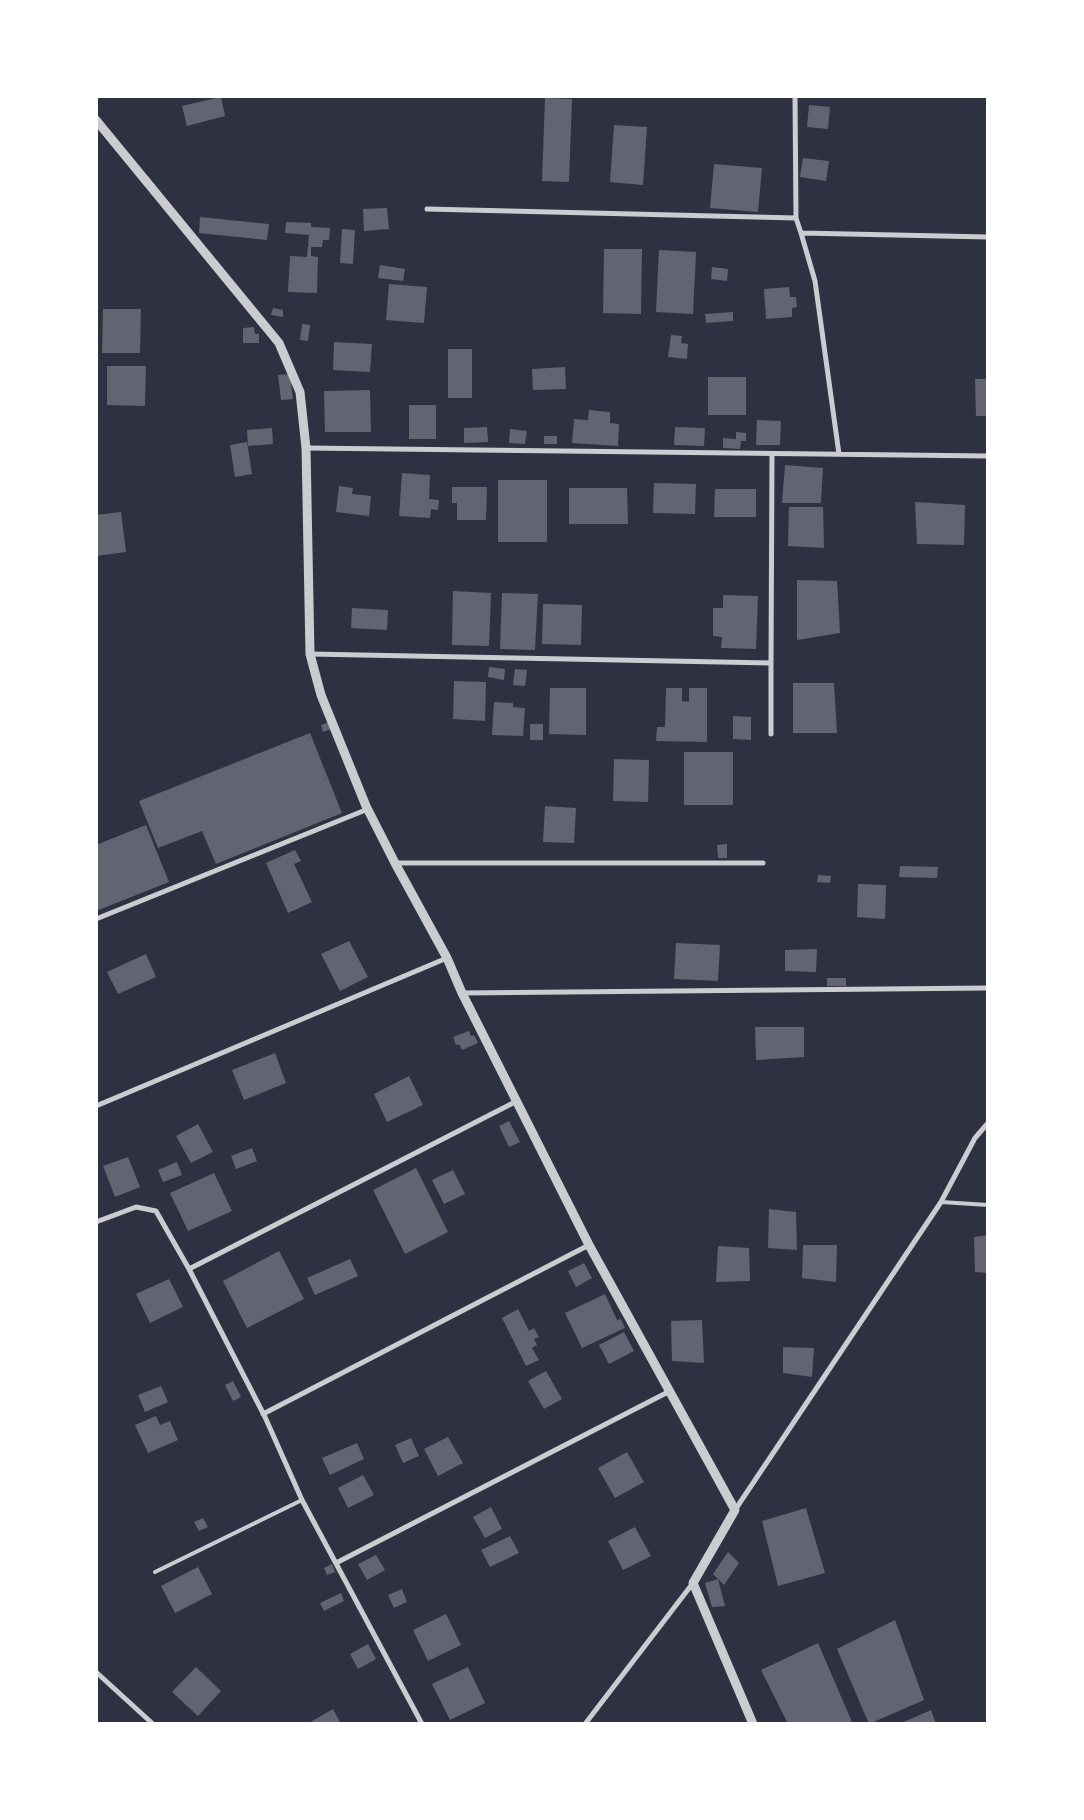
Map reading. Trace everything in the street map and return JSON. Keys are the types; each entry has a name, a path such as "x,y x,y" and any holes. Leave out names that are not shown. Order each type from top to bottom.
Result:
{"street":[{"path":"795,96 796,218 815,281 840,454"},
{"path":"96,120 279,344 300,392 306,448 310,654 321,695 368,808 395,863 447,958 462,993 589,1245 735,1510"},
{"path":"427,209 796,218"},
{"path":"801,233 988,238"},
{"path":"306,448 988,456"},
{"path":"771,734 772,454"},
{"path":"310,654 771,664"},
{"path":"96,919 368,808"},
{"path":"395,863 763,863"},
{"path":"96,1106 447,958"},
{"path":"462,993 988,988"},
{"path":"189,1269 516,1101"},
{"path":"585,1724 693,1583 735,1510 942,1202 975,1138 988,1122"},
{"path":"96,1222 136,1207 156,1211 189,1269 263,1414 302,1500 422,1724"},
{"path":"263,1414 589,1245"},
{"path":"336,1563 670,1391"},
{"path":"693,1583 753,1724"},
{"path":"96,1672 152,1724"}],"lane":[{"path":"942,1202 988,1205"},
{"path":"155,1572 302,1500"}],"building":[{"path":"221,97 225,116 187,126 182,106"},
{"path":"545,98 572,99 569,182 542,181"},
{"path":"809,105 830,107 828,129 807,127"},
{"path":"614,125 647,127 643,185 610,182"},
{"path":"803,158 829,161 826,181 800,177"},
{"path":"714,164 762,168 758,212 710,208"},
{"path":"387,208 389,229 364,231 363,209"},
{"path":"200,217 269,224 267,240 199,233"},
{"path":"286,222 311,223 311,227 330,228 329,240 323,240 322,247 311,247 311,256 318,257 317,293 288,292 290,256 307,257 309,235 285,233"},
{"path":"342,229 355,230 353,264 340,263"},
{"path":"604,249 642,249 641,314 603,313"},
{"path":"659,250 696,252 693,314 656,312"},
{"path":"380,265 405,269 403,281 378,278"},
{"path":"712,267 728,269 727,281 711,279"},
{"path":"389,284 427,287 424,323 386,320"},
{"path":"789,287 790,297 796,297 797,307 792,308 792,317 766,319 764,289"},
{"path":"273,308 283,310 283,317 271,315"},
{"path":"103,309 141,309 140,353 102,353"},
{"path":"733,312 733,321 706,323 705,314"},
{"path":"302,324 310,325 308,341 300,340"},
{"path":"254,327 255,334 259,334 259,343 243,343 243,328"},
{"path":"671,335 682,336 681,343 688,344 687,359 668,357"},
{"path":"334,342 372,344 370,372 333,370"},
{"path":"448,349 472,349 472,398 448,398"},
{"path":"107,366 146,366 145,406 107,405"},
{"path":"565,367 566,389 533,390 532,369"},
{"path":"290,374 293,399 281,400 278,375"},
{"path":"708,377 746,377 746,415 708,415"},
{"path":"975,379 988,379 988,416 976,416"},
{"path":"370,390 371,432 325,432 324,391"},
{"path":"409,405 436,405 436,439 409,439"},
{"path":"589,410 610,412 610,423 619,424 618,446 572,443 574,419 588,420"},
{"path":"757,420 781,421 780,445 756,445"},
{"path":"487,427 488,442 464,443 464,428"},
{"path":"675,427 705,428 704,446 674,445"},
{"path":"272,428 273,444 248,446 247,430"},
{"path":"510,429 527,431 525,444 509,443"},
{"path":"736,432 746,433 746,441 741,441 740,449 723,448 723,438 736,439"},
{"path":"544,436 557,436 557,444 544,444"},
{"path":"247,442 252,474 235,477 230,445"},
{"path":"785,465 823,468 821,503 782,503"},
{"path":"402,473 430,475 429,499 439,500 438,510 431,509 430,518 399,516"},
{"path":"498,480 547,480 547,542 498,542"},
{"path":"654,483 696,484 695,514 653,513"},
{"path":"339,486 353,488 352,494 371,496 369,516 336,512"},
{"path":"452,487 487,487 486,520 457,520 457,503 452,503"},
{"path":"569,488 627,488 628,524 569,524"},
{"path":"715,489 756,489 756,517 714,517"},
{"path":"915,502 965,505 964,545 917,544"},
{"path":"789,507 823,507 824,548 788,546"},
{"path":"121,512 126,552 96,556 96,515"},
{"path":"797,580 837,581 840,633 797,640"},
{"path":"453,591 491,593 489,646 452,645"},
{"path":"502,593 538,594 535,650 500,649"},
{"path":"723,595 758,596 756,649 721,648 722,637 713,636 713,608 723,608"},
{"path":"543,604 582,605 581,645 542,644"},
{"path":"352,608 388,610 387,630 351,628"},
{"path":"489,667 505,669 504,680 488,677"},
{"path":"515,669 527,670 525,686 513,685"},
{"path":"454,681 486,682 485,721 453,719"},
{"path":"793,683 834,683 837,733 793,733"},
{"path":"550,688 586,688 586,735 549,734"},
{"path":"666,688 682,688 682,701 689,702 689,688 707,688 707,742 656,741 657,727 665,727"},
{"path":"494,702 513,703 513,707 525,708 523,736 492,735"},
{"path":"733,716 751,717 751,740 733,739"},
{"path":"329,722 331,729 323,732 321,725"},
{"path":"530,724 543,724 543,740 530,740"},
{"path":"310,733 342,813 216,864 202,831 158,848 139,801"},
{"path":"684,752 733,752 733,805 684,805"},
{"path":"614,759 649,760 648,802 613,801"},
{"path":"545,806 576,808 574,843 543,842"},
{"path":"146,825 169,882 96,911 96,845"},
{"path":"727,844 727,858 718,858 717,845"},
{"path":"295,850 301,861 294,864 312,902 288,913 266,863"},
{"path":"900,866 938,867 937,878 899,877"},
{"path":"818,875 831,876 830,883 817,882"},
{"path":"858,884 886,885 885,919 857,917"},
{"path":"349,941 368,977 340,991 321,954"},
{"path":"676,943 720,945 718,981 674,979"},
{"path":"817,949 816,972 785,971 785,950"},
{"path":"146,954 156,977 118,994 107,972"},
{"path":"827,978 846,978 846,986 827,986"},
{"path":"755,1027 804,1027 804,1057 756,1060"},
{"path":"469,1031 471,1036 474,1035 478,1043 462,1050 459,1044 456,1045 453,1037"},
{"path":"275,1053 286,1083 244,1100 232,1070"},
{"path":"409,1076 423,1105 387,1122 374,1094"},
{"path":"509,1121 520,1142 509,1147 499,1126"},
{"path":"198,1124 213,1152 191,1163 176,1136"},
{"path":"252,1148 257,1161 236,1169 231,1156"},
{"path":"128,1157 140,1187 115,1197 103,1166"},
{"path":"177,1162 182,1175 163,1182 158,1170"},
{"path":"416,1168 448,1232 405,1254 373,1190"},
{"path":"453,1170 465,1194 444,1204 432,1180"},
{"path":"214,1173 232,1211 188,1231 170,1193"},
{"path":"769,1209 796,1212 797,1250 768,1248"},
{"path":"988,1235 988,1273 975,1272 974,1237"},
{"path":"803,1245 837,1245 836,1282 802,1278"},
{"path":"718,1246 749,1248 750,1281 716,1282"},
{"path":"279,1251 304,1299 247,1328 223,1281"},
{"path":"350,1259 358,1276 315,1295 307,1278"},
{"path":"584,1263 592,1278 576,1287 568,1271"},
{"path":"169,1279 183,1307 150,1323 136,1294"},
{"path":"605,1294 617,1320 621,1319 625,1328 582,1348 565,1313"},
{"path":"518,1309 529,1331 534,1328 539,1337 534,1339 537,1345 532,1348 539,1360 526,1366 502,1318"},
{"path":"702,1320 704,1363 672,1361 671,1321"},
{"path":"624,1332 634,1351 609,1364 599,1345"},
{"path":"783,1347 814,1348 812,1377 783,1373"},
{"path":"546,1371 562,1399 544,1409 528,1381"},
{"path":"233,1381 241,1397 233,1401 225,1385"},
{"path":"161,1386 168,1402 145,1412 138,1395"},
{"path":"156,1416 160,1425 170,1421 178,1440 148,1453 135,1425"},
{"path":"448,1437 463,1463 438,1476 424,1449"},
{"path":"411,1438 419,1456 403,1463 395,1445"},
{"path":"357,1443 364,1459 330,1475 322,1458"},
{"path":"627,1452 644,1482 615,1498 598,1468"},
{"path":"363,1475 374,1495 348,1508 338,1488"},
{"path":"491,1507 502,1529 485,1538 473,1517"},
{"path":"806,1508 825,1573 778,1586 762,1521"},
{"path":"203,1518 208,1527 199,1531 194,1522"},
{"path":"635,1527 651,1556 623,1570 608,1541"},
{"path":"510,1536 519,1553 490,1567 481,1550"},
{"path":"728,1552 739,1563 724,1585 713,1574"},
{"path":"376,1555 385,1570 367,1580 358,1564"},
{"path":"332,1564 335,1572 327,1575 324,1568"},
{"path":"198,1567 212,1594 175,1613 161,1586"},
{"path":"718,1579 725,1606 712,1607 705,1583"},
{"path":"402,1589 407,1602 394,1608 388,1595"},
{"path":"341,1593 344,1601 324,1611 320,1603"},
{"path":"446,1614 461,1645 428,1661 413,1630"},
{"path":"895,1620 924,1700 869,1724 837,1649"},
{"path":"818,1643 852,1722 848,1724 788,1724 761,1670"},
{"path":"368,1644 376,1659 358,1669 350,1654"},
{"path":"196,1667 221,1691 198,1716 172,1692"},
{"path":"468,1667 485,1703 450,1720 432,1684"},
{"path":"333,1709 341,1724 307,1724"},
{"path":"931,1710 936,1724 899,1724"}]}
